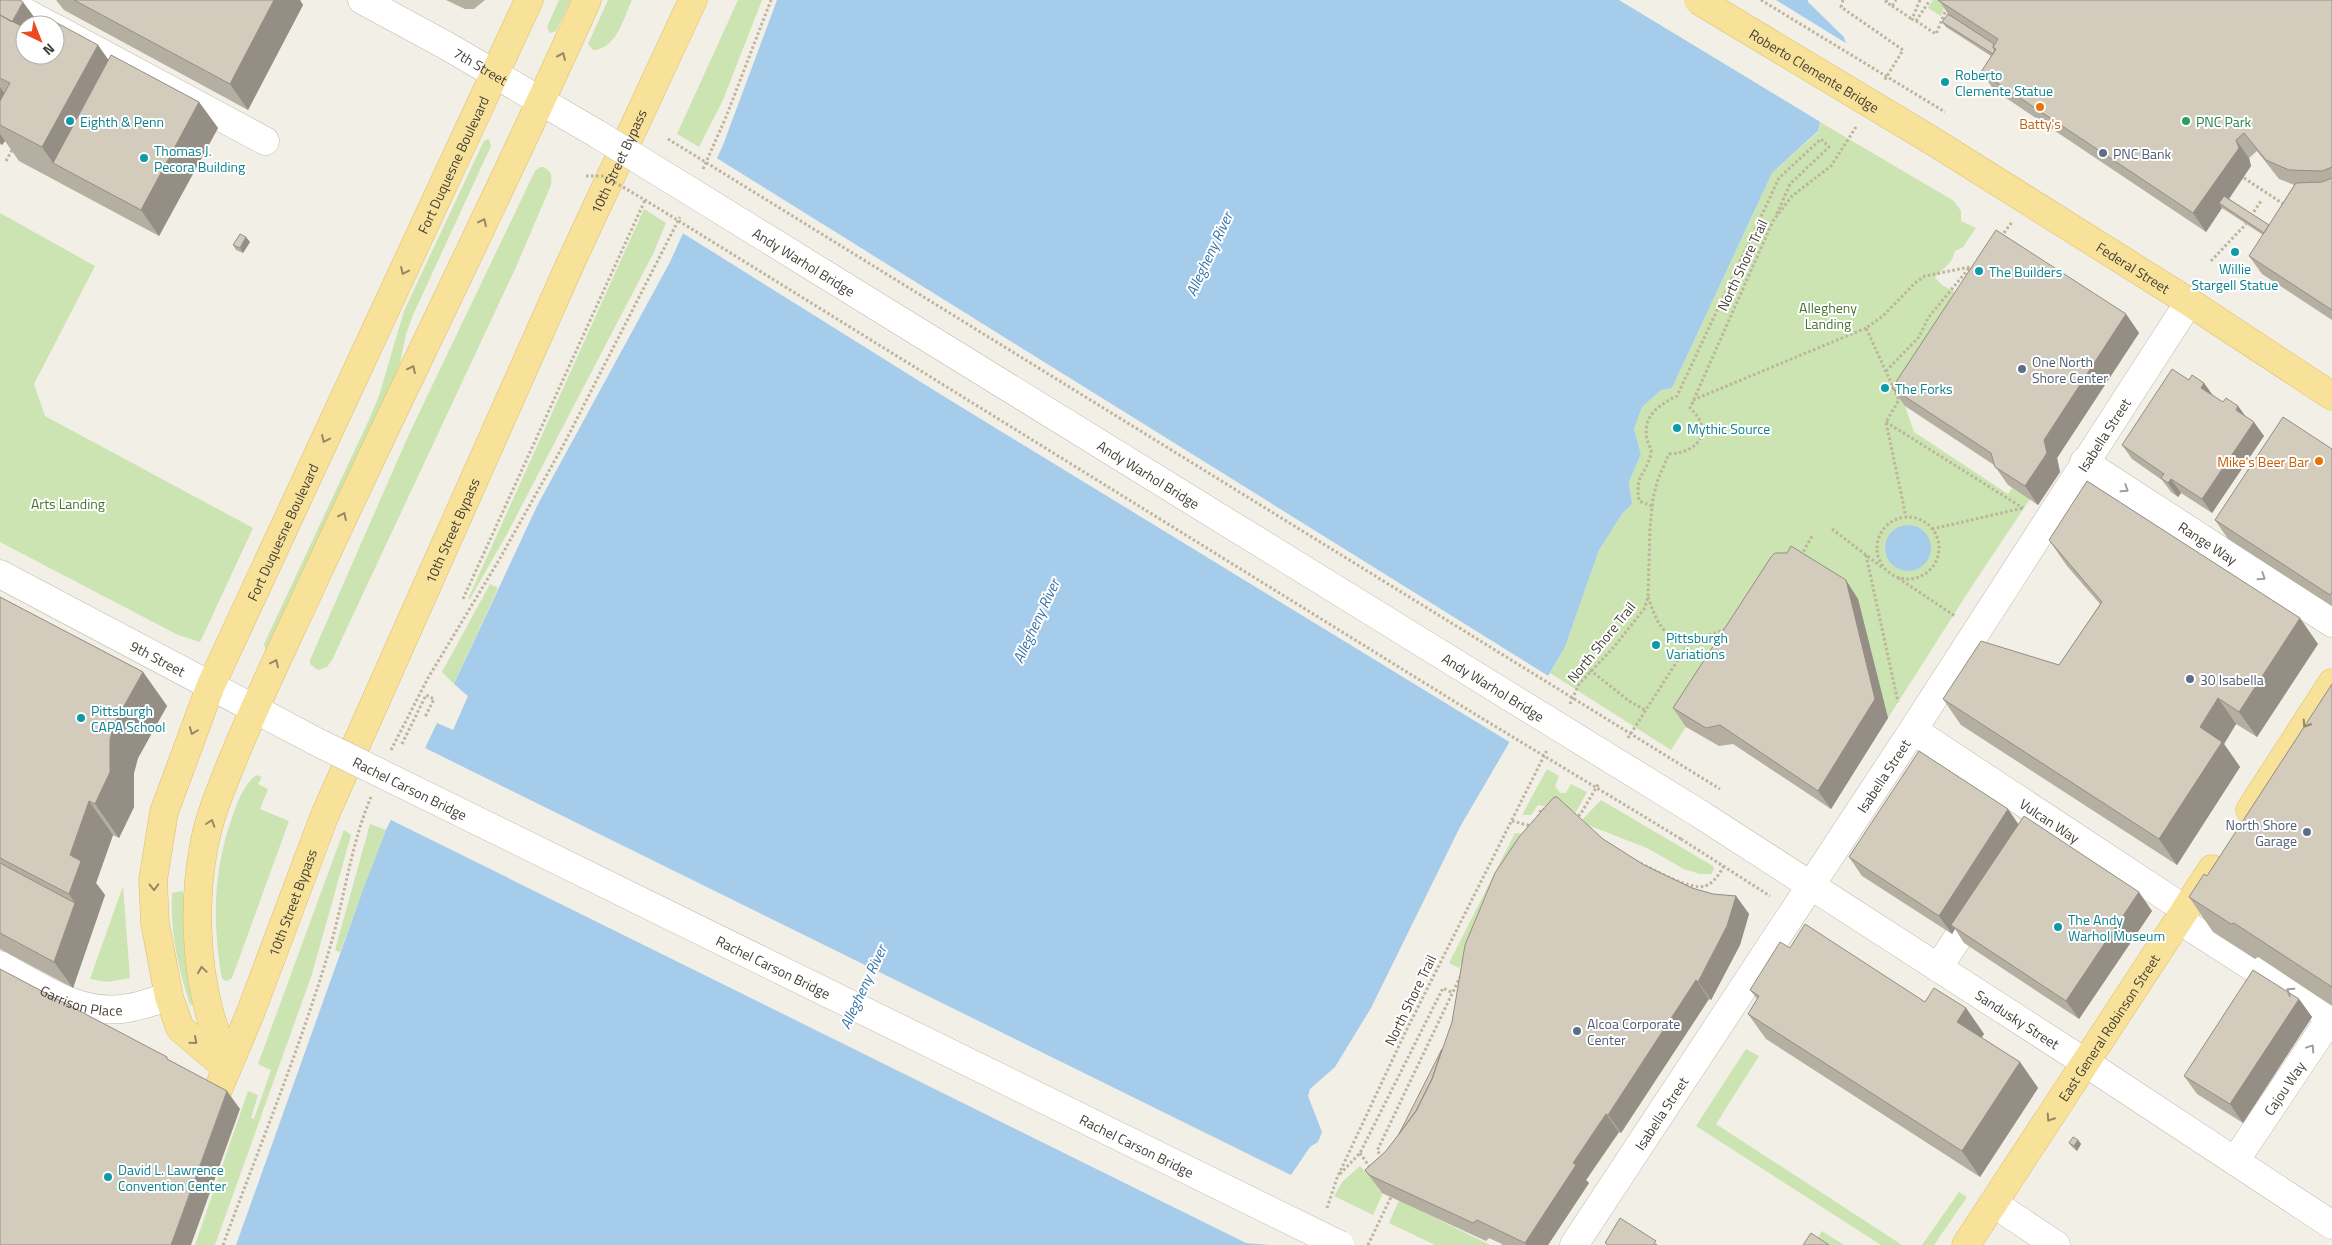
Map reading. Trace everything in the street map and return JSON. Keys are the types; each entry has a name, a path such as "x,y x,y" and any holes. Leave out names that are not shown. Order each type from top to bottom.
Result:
{"main road":[{"name":"Fort Duquesne Boulevard","path":"227,1068 180,1028 169,997 155,923 154,880 156,857 169,794 211,685 528,0"},
{"path":"216,1094 227,1068 208,1007 201,967 199,931 200,871 203,848 224,782 255,708 386,424 541,101 587,0"},
{"name":"10th Street Bypass","path":"227,1068 250,1014 324,817 571,262 693,0"},
{"name":"Roberto Clemente Bridge","path":"1698,0 1931,140"},
{"name":"Federal Street","path":"1931,140 2190,302 2332,396"},
{"name":"East General Robinson Street","path":"1966,1245 2183,915 2332,683"}],"street":[{"path":"2,0 30,15"},
{"name":"7th Street","path":"362,0 495,74 599,135"},
{"path":"65,33 265,141"},
{"name":"Andy Warhol Bridge","path":"599,135 1700,814"},
{"name":"Isabella Street","path":"1574,1245 1810,886 1906,719 2084,462 2190,302"},
{"name":"Range Way","path":"2084,462 2332,622"},
{"name":"9th Street","path":"0,574 315,741"},
{"name":"Vulcan Way","path":"1906,719 2183,915 2332,1016"},
{"name":"Rachel Carson Bridge","path":"315,741 1340,1245"},
{"name":"Sandusky Street","path":"1700,814 2086,1062 2332,1225"},
{"path":"2025,839 2042,814"},
{"path":"1938,968 1992,887"},
{"name":"Garrison Place","path":"0,965 63,1000 93,1008 128,1008 169,997"},
{"name":"Cajou Way","path":"2235,1161 2332,1016"},
{"path":"1994,1203 2056,1245"}],"path":[{"path":"699,177 726,117 771,0"},
{"path":"1761,0 1945,112"},
{"path":"1842,0 1841,7 1904,50 1882,84"},
{"path":"1892,6 1896,0"},
{"path":"1914,20 1920,0"},
{"path":"1914,20 1930,0"},
{"path":"1885,1 1936,34 1950,0"},
{"name":"North Shore Trail","path":"1567,709 1579,684 1644,609 1648,597 1652,506 1658,479 1669,454 1688,451 1698,443 1701,437 1700,421 1690,408 1692,400 1773,221 1792,196 1831,166 1856,125"},
{"path":"668,139 1720,788"},
{"path":"1652,506 1639,501 1636,484 1652,452 1646,426 1652,413 1664,402 1677,396 1779,178 1821,139 1829,147 1790,184 1773,221"},
{"path":"6,160 15,144"},
{"path":"586,176 604,176 645,200 1473,713 1681,839 1771,897"},
{"path":"2244,178 2292,210"},
{"path":"1995,242 2008,230 2028,199"},
{"path":"463,599 645,200"},
{"path":"2251,216 2261,201"},
{"path":"389,755 428,678 499,560 564,444 683,210"},
{"path":"2211,261 2246,224"},
{"path":"1886,371 1919,337 1928,318 1976,261"},
{"path":"1692,400 1866,328 1883,316 1915,283 1926,276 1970,267"},
{"path":"1866,328 1899,400 1886,422 1906,517"},
{"path":"1886,422 2030,512"},
{"path":"1932,529 2023,508"},
{"path":"1886,570 1877,552 1877,542 1887,524 1896,519 1906,517 1925,522 1932,529 1939,548 1932,567 1924,574 1915,578 1905,579 1895,576"},
{"path":"1832,529 1886,570 1962,620"},
{"path":"1798,562 1812,536"},
{"path":"1866,555 1906,719"},
{"path":"1648,597 1654,612 1668,635 1680,640 1690,641 1730,628"},
{"path":"1590,670 1629,701 1645,710 1690,641"},
{"path":"402,744 426,695 434,699 425,717"},
{"name":"North Shore Trail","path":"1325,1212 1337,1178 1405,1034 1551,743"},
{"path":"223,1245 308,1014 331,943 363,815 374,789"},
{"path":"1512,821 1540,827"},
{"path":"1528,835 1533,826"},
{"path":"1631,858 1673,879 1704,887 1714,881 1724,866"},
{"path":"1387,1162 1377,1151 1461,975"},
{"path":"1337,1178 1360,1153 1443,988 1452,993"},
{"path":"1360,1153 1373,1171"},
{"path":"1368,1245 1391,1196"}],"green space":[{"path":"559,0 571,0 556,31 550,33 547,27"},
{"path":"608,0 632,0 613,39 601,49 593,50 588,44"},
{"path":"738,0 762,0 723,100 699,147 677,134"},
{"path":"1933,0 1947,0 1941,16 1928,8"},
{"name":"Allegheny Landing","path":"1820,122 1954,201 1961,211 1961,221 1976,228 1963,247 1955,251 1949,263 1935,278 1942,285 1973,302 1905,406 1914,432 2008,494 2012,488 2030,499 1888,718 1858,599 1747,632 1671,750 1550,673 1565,647 1599,550 1622,514 1632,504 1629,482 1641,454 1634,429 1642,406 1661,390 1672,388 1772,173 1818,132","holes":["1904,526 1918,528 1928,538 1885,553 1887,539 1895,530"]},
{"path":"489,139 491,146 413,315 406,334 398,372 268,651 266,651 264,644 379,396 404,311 482,145 484,141"},
{"path":"540,167 550,172 551,185 516,267 332,660 327,667 318,670 310,664 310,660 410,432 535,171"},
{"path":"644,209 666,223 653,254 508,532 470,599 468,599"},
{"name":"Arts Landing","path":"0,213 95,266 34,384 45,416 253,528 200,642 178,635 0,542"},
{"path":"490,584 498,588 454,684 442,672"},
{"path":"1547,769 1559,776 1555,786 1560,793 1566,793 1571,784 1587,792 1576,812 1538,805 1531,815 1522,815"},
{"path":"256,775 262,777 258,784 268,789 260,809 289,821 232,978 227,981 222,979 217,937 216,896 218,876 226,835 237,804 245,788"},
{"path":"1601,800 1713,866 1714,869 1711,874 1700,874 1684,869 1647,848 1580,822"},
{"path":"370,824 386,830 340,952 335,950"},
{"path":"344,830 351,835 312,974 215,1245 195,1245 248,1091 258,1095 251,1118 254,1119 271,1070 258,1064"},
{"path":"1515,833 1525,834 1459,968 1449,963"},
{"path":"123,886 130,978 107,982 90,979"},
{"path":"182,891 188,903 197,1003 190,1005 182,977 172,922 172,893"},
{"path":"1746,1049 1759,1056 1716,1124 1902,1245 1881,1245 1696,1126"},
{"path":"1360,1166 1380,1186 1378,1189 1383,1193 1373,1215 1334,1196 1343,1181"},
{"path":"1959,1192 1967,1197 1934,1245 1922,1245"},
{"path":"1399,1200 1490,1245 1435,1245 1389,1223"},
{"path":"1822,1231 1844,1245 1813,1245"}],"water":[{"name":"Allegheny River","path":"777,0 1808,0 1844,37 1847,47 1818,131 1772,173 1672,388 1661,390 1642,407 1634,429 1641,454 1629,482 1632,504 1622,514 1599,550 1565,647 1460,827 1371,1008 1335,1067 1310,1089 1308,1096 1322,1132 1318,1142 1310,1147 1291,1175 1267,1245 236,1245 386,830 437,723 453,730 468,696 454,684 537,506 670,262 723,145"},
{"path":"1908,525 1921,529 1927,535 1931,548 1927,561 1921,567 1908,571 1895,567 1889,561 1885,548 1889,535 1895,529"}],"pier":[{"path":"1619,0 1776,0 1849,45 1822,123"},
{"path":"715,157 1550,677 1511,743 940,394 681,232"},
{"path":"423,747 1293,1176 1270,1245 1246,1243 389,819"}],"building":[{"path":"0,0 20,0 23,2 12,22 0,15"},
{"path":"74,0 274,0 230,84"},
{"name":"PNC Park","path":"1938,0 2332,0 2332,167 2322,171 2289,170 2266,160 2244,133 2236,140 2239,148 2193,213 1981,72 1996,49 1993,47 1998,39"},
{"path":"1948,14 1994,44 1995,50 1993,54 1942,22"},
{"path":"0,15 15,23 15,65 65,65 65,27 98,45 42,147 0,125 0,101 10,83 0,78"},
{"name":"Thomas J. Pecora Building","path":"111,55 199,102 141,210 53,163"},
{"path":"2332,178 2332,310 2249,256 2296,183 2322,182"},
{"path":"2224,196 2269,225 2264,233 2219,203"},
{"name":"One North Shore Center","path":"1996,230 2126,314 2044,440 2047,453 2025,486 1995,467 1991,453 1892,388"},
{"path":"240,234 246,237 240,248 233,245"},
{"path":"2172,369 2189,380 2192,375 2204,383 2201,388 2223,402 2226,398 2238,406 2236,410 2254,422 2202,499 2171,479 2168,483 2161,478 2164,474 2122,445"},
{"path":"2283,417 2332,449 2332,592 2330,595 2215,520"},
{"name":"30 Isabella","path":"2087,481 2300,618 2239,712 2218,698 2200,727 2222,742 2159,839 1943,699 1981,641 2059,665 2102,602 2049,540"},
{"path":"1791,546 1846,580 1875,699 1818,791 1720,725 1706,728 1673,708 1771,557 1775,553 1787,553"},
{"name":"Pittsburgh CAPA School","path":"0,597 143,672 114,724 110,739 110,772 95,804 89,801 70,855 81,861 69,894 0,858"},
{"path":"2332,684 2332,987 2234,923 2231,924 2189,897 2204,874 2207,876"},
{"path":"1919,751 2008,809 1939,916 1849,857"},
{"name":"Alcoa Corporate Center","path":"1554,797 1557,797 1603,839 1644,865 1692,888 1713,894 1736,896 1727,926 1698,982 1696,980 1608,1115 1606,1114 1573,1163 1576,1165 1525,1243 1477,1220 1473,1223 1369,1175 1365,1170 1386,1151 1416,1111 1432,1079 1452,1022 1465,945 1495,873 1519,837"},
{"name":"The Andy Warhol Museum","path":"2024,816 2139,892 2066,1001 1951,925"},
{"path":"0,863 75,903 54,962 0,933"},
{"path":"1805,924 1925,1002 1934,988 1966,1008 1957,1022 2020,1062 1962,1151 1748,1014 1759,996 1750,990 1780,942 1790,948"},
{"name":"David L. Lawrence Convention Center","path":"0,969 167,1057 167,1059 227,1091 171,1245 0,1245"},
{"path":"2253,970 2299,999 2230,1104 2184,1076"},
{"path":"1442,1049 1432,1079 1416,1111 1399,1134"},
{"path":"2073,1137 2078,1140 2074,1146 2069,1143"},
{"path":"1620,1218 1656,1241 1654,1243 1657,1245 1608,1245 1605,1243"},
{"path":"1811,1233 1829,1245 1803,1245"}],"place":[{"name":"Roberto Clemente Statue","path":"1945,82"},
{"name":"Batty's","path":"2040,107"},
{"name":"Eighth & Penn","path":"70,121"},
{"name":"PNC Park","path":"2186,121"},
{"name":"PNC Bank","path":"2103,153"},
{"name":"Thomas J. Pecora Building","path":"144,158"},
{"name":"Willie Stargell Statue","path":"2235,252"},
{"name":"The Builders","path":"1979,271"},
{"name":"One North Shore Center","path":"2022,369"},
{"name":"The Forks","path":"1885,388"},
{"name":"Mythic Source","path":"1677,428"},
{"name":"Mike's Beer Bar","path":"2319,461"},
{"name":"Pittsburgh Variations","path":"1656,645"},
{"name":"30 Isabella","path":"2190,679"},
{"name":"Pittsburgh CAPA School","path":"81,718"},
{"name":"North Shore Garage","path":"2307,832"},
{"name":"The Andy Warhol Museum","path":"2058,927"},
{"name":"Alcoa Corporate Center","path":"1577,1031"},
{"name":"David L. Lawrence Convention Center","path":"108,1177"}]}
